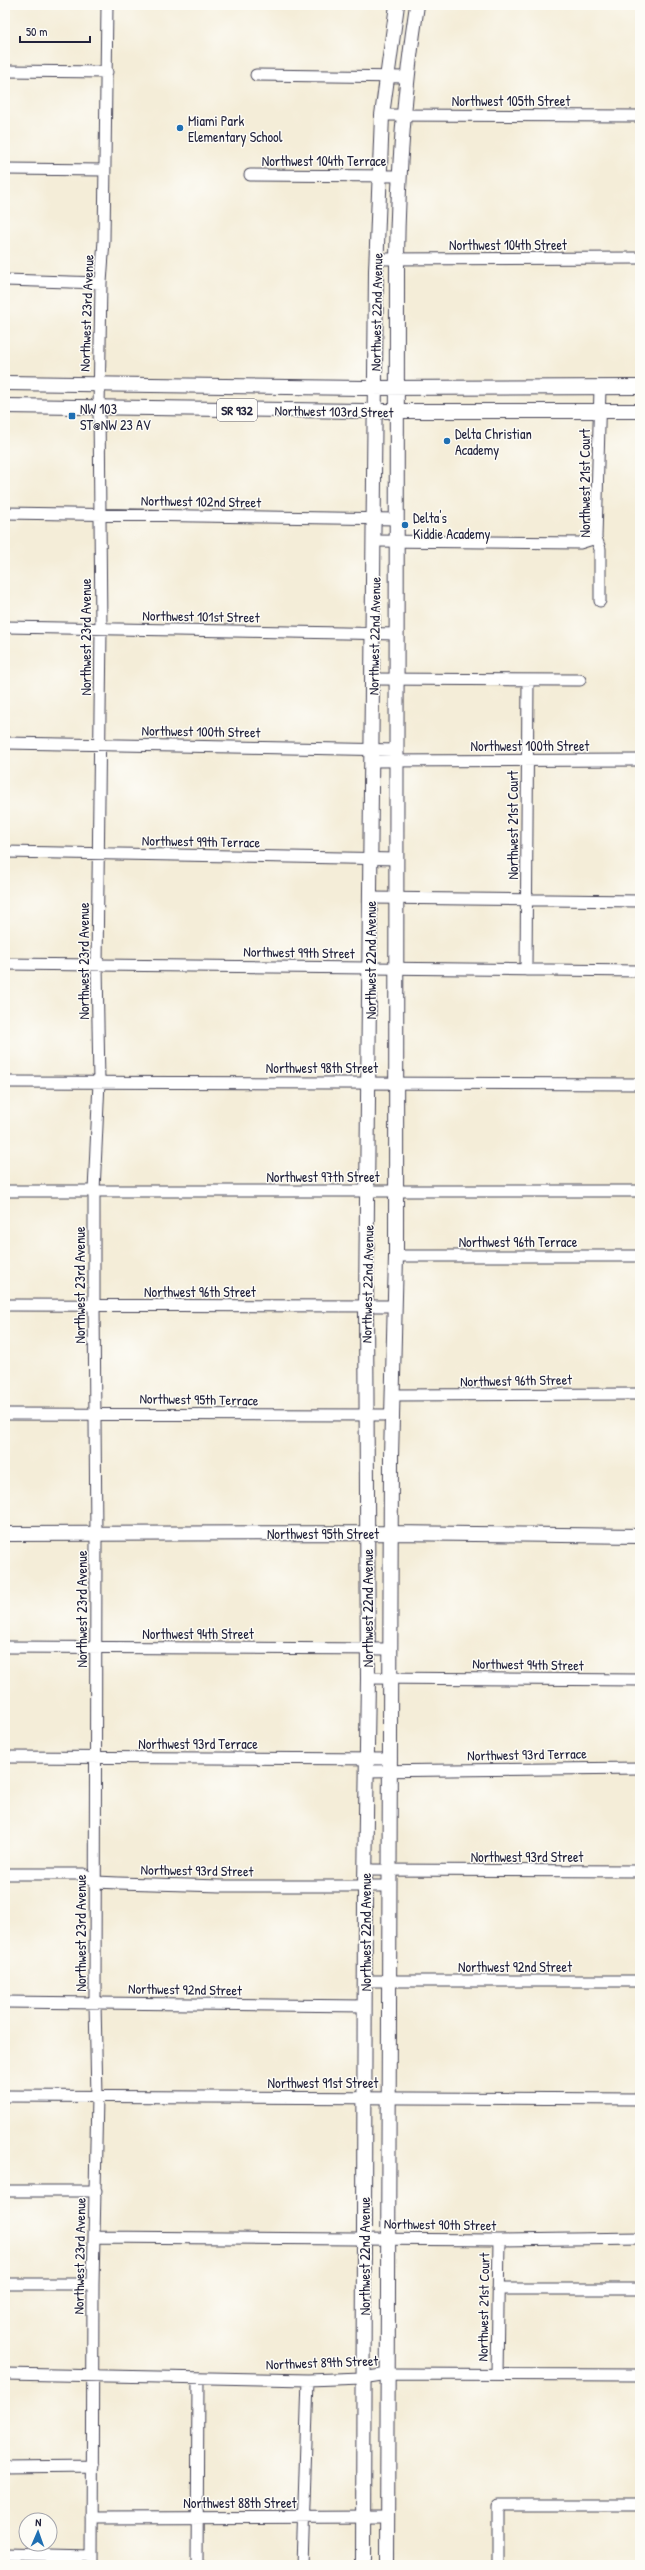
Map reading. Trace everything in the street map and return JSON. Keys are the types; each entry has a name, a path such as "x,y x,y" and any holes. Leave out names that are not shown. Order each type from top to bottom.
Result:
{"main road":[{"name":"Northwest 22nd Avenue","path":"363,2565 362,2378 365,1870 368,1678 366,1306 369,1191 370,859 375,541 376,259 378,175 382,115 397,5"},
{"name":"Northwest 22nd Avenue","path":"387,2565 392,1677 392,1395 396,1256 398,542 396,388 397,259 398,176 402,115 417,5"},
{"name":"Northwest 103rd Street","path":"5,384 375,388 640,387"},
{"name":"Northwest 103rd Street","path":"5,406 375,411 640,411"},
{"name":"Northwest 95th Street","path":"5,1534 392,1533 640,1536"}],"street":[{"name":"Northwest 23rd Avenue","path":"92,2560 93,2284 97,2097 95,2003 96,1534 94,1191 99,1082 97,965 101,629 99,385 101,283 104,240 107,5"},
{"path":"5,71 107,72"},
{"path":"256,75 406,77"},
{"name":"Northwest 105th Street","path":"382,115 640,116"},
{"path":"5,169 105,170"},
{"name":"Northwest 104th Terrace","path":"250,175 398,176"},
{"name":"Northwest 104th Street","path":"376,259 640,258"},
{"path":"5,280 101,283"},
{"name":"Northwest 21st Court","path":"600,388 596,538 600,549 600,601"},
{"name":"Northwest 102nd Street","path":"5,512 397,519"},
{"path":"375,541 580,543 596,538"},
{"name":"Northwest 101st Street","path":"5,627 397,634"},
{"path":"373,679 580,680"},
{"name":"Northwest 21st Court","path":"526,970 528,680"},
{"name":"Northwest 100th Street","path":"5,743 99,744 528,760 640,760"},
{"name":"Northwest 99th Terrace","path":"5,852 397,859"},
{"path":"370,898 640,902"},
{"name":"Northwest 99th Street","path":"5,964 640,971"},
{"name":"Northwest 98th Street","path":"5,1082 396,1082 640,1084"},
{"name":"Northwest 97th Street","path":"5,1191 640,1191"},
{"name":"Northwest 96th Terrace","path":"396,1256 640,1256"},
{"name":"Northwest 96th Street","path":"5,1306 394,1306"},
{"name":"Northwest 96th Street","path":"392,1395 640,1394"},
{"name":"Northwest 95th Terrace","path":"5,1414 95,1413 392,1415"},
{"name":"Northwest 94th Street","path":"5,1647 392,1649"},
{"name":"Northwest 94th Street","path":"368,1678 640,1680"},
{"name":"Northwest 93rd Terrace","path":"5,1757 95,1757 367,1765 640,1768"},
{"name":"Northwest 93rd Street","path":"365,1870 640,1872"},
{"name":"Northwest 93rd Street","path":"5,1874 84,1874 96,1882 221,1886 390,1886"},
{"name":"Northwest 92nd Street","path":"365,1981 640,1981"},
{"name":"Northwest 92nd Street","path":"5,2002 365,2006"},
{"name":"Northwest 91st Street","path":"5,2096 640,2098"},
{"path":"5,2191 96,2191"},
{"name":"Northwest 90th Street","path":"95,2237 499,2240 640,2238"},
{"name":"Northwest 21st Court","path":"497,2374 499,2240"},
{"path":"5,2284 93,2284"},
{"path":"498,2289 640,2289"},
{"name":"Northwest 89th Street","path":"5,2374 308,2380 362,2378 388,2374 640,2375"},
{"path":"198,2378 198,2565"},
{"path":"302,2565 308,2380"},
{"path":"5,2467 93,2466"},
{"path":"498,2565 498,2505 640,2506"},
{"name":"Northwest 88th Street","path":"92,2518 388,2517"},
{"path":"5,2554 92,2560"}],"place":[{"name":"Miami Park Elementary School","path":"180,128"},
{"name":"NW 103 ST@NW 23 AV","path":"72,416"},
{"name":"Delta Christian Academy","path":"447,441"},
{"name":"Delta's Kiddie Academy","path":"405,525"}]}
